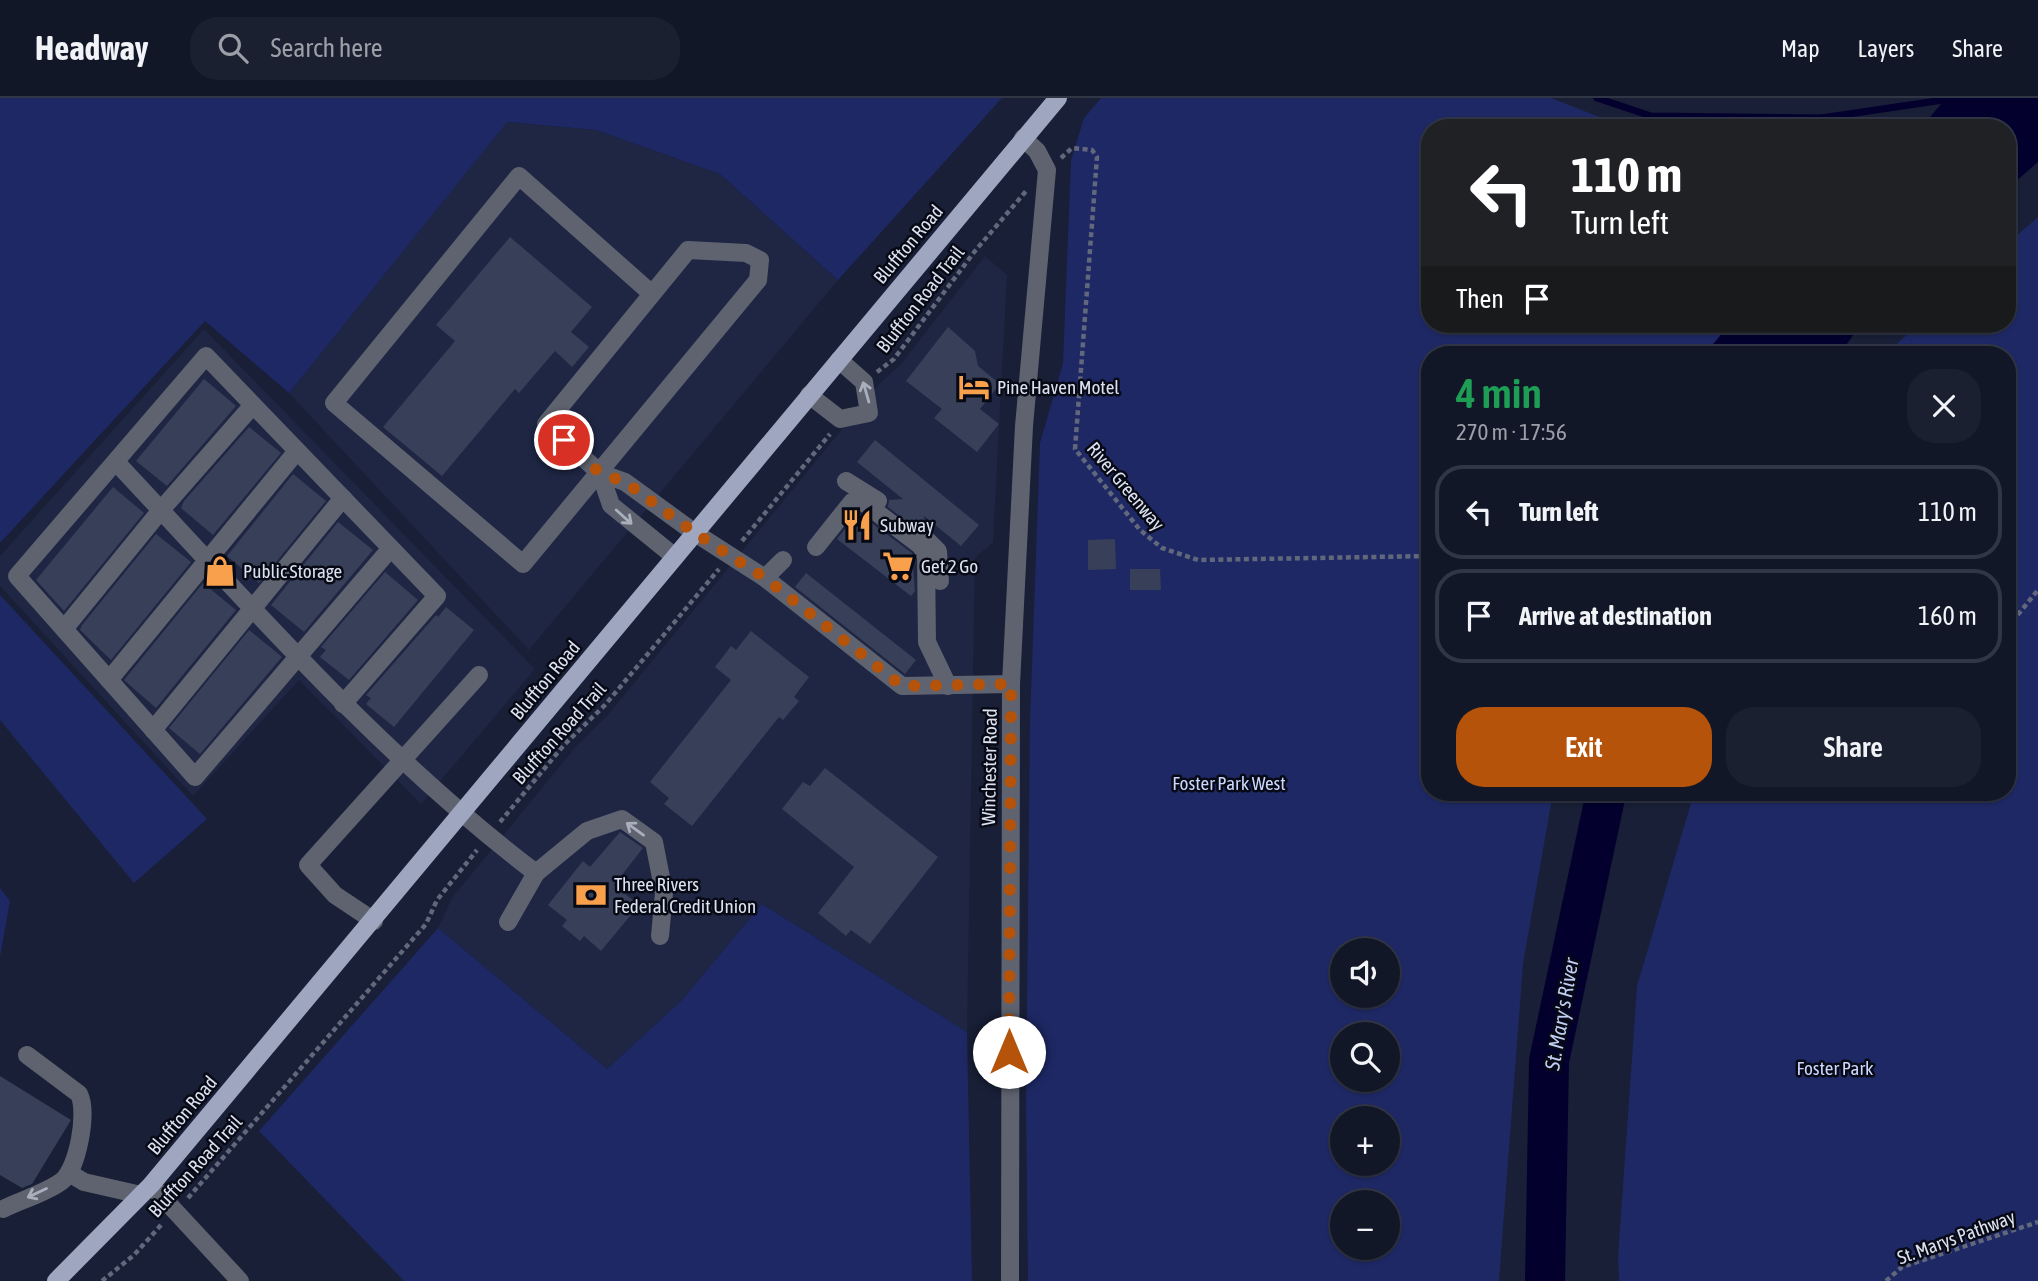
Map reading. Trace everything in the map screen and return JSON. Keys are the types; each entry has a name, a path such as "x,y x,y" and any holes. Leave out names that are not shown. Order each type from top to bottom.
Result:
{"main road":[{"name":"Bluffton Road","path":"57,1281 146,1190 374,921 1058,98"}],"street":[{"name":"Winchester Road","path":"1010,1281 1011,684 1024,426 1047,170 1037,151 1023,138"},
{"path":"652,294 519,176 334,403 523,564 600,473 758,281 760,260 746,253 688,250 546,424 600,473 625,482 695,533 732,554 902,686 1011,684"},
{"path":"343,704 437,596 391,548 343,498 298,451 206,356 17,576 195,777 391,548"},
{"path":"809,395 840,419 869,413 864,382 839,360"},
{"path":"64,629 161,510 253,405"},
{"path":"109,680 298,451"},
{"path":"116,462 343,704 461,814 536,873"},
{"path":"600,473 611,505 675,557"},
{"path":"846,481 859,486 933,544 938,551 940,581"},
{"path":"153,730 343,498"},
{"path":"816,548 852,502 859,499 921,546 926,556 928,642 948,686"},
{"path":"765,578 783,560"},
{"path":"374,921 335,894 308,864 401,757 479,675"},
{"path":"508,922 536,873 587,831 622,819 653,842 664,893 660,936"},
{"path":"2,1209 61,1181 69,1173 84,1119 83,1101 71,1086 27,1055"},
{"path":"69,1173 84,1182 146,1190 175,1211 240,1281"}],"path":[{"name":"River Greenway","path":"1072,148 1092,150 1097,157 1075,449 1140,530 1162,548 1198,560 1421,556"},
{"name":"Bluffton Road Trail","path":"864,382 894,359 975,251 1024,192"},
{"name":"Bluffton Road Trail","path":"102,1281 134,1255 175,1211 426,924 437,900 488,836 564,745 605,705 732,554 840,419"},
{"path":"2016,617 2038,590"},
{"name":"St. Marys Pathway","path":"1886,1281 1902,1267 2038,1222"}],"shaded area":[{"path":"1946,98 2038,98 2038,162 2016,181 2016,119 1928,119"},
{"path":"506,122 596,130 720,174 838,280 529,650 289,393"},
{"path":"985,256 1007,275 993,542 975,558 967,1032 762,904 682,1000 607,1069 438,928 452,898 577,745 607,716 879,384 901,364"},
{"name":"Public Storage","path":"204,329 535,669 421,804 299,680 193,796 0,586 0,556"},
{"path":"1722,333 1855,333 1845,346 1712,346"}],"green space":[{"path":"0,98 1002,98 838,280 720,174 596,130 507,122 289,393 205,321 0,543"},
{"name":"Foster Park West","path":"1101,98 1551,98 1605,119 1421,119 1421,333 1722,333 1712,346 1421,346 1421,801 1552,801 1523,964 1499,1281 1028,1281 1026,1104 1030,720 1040,443 1063,363 1071,160 1084,118"},
{"name":"Foster Park","path":"2038,217 2038,1281 1619,1281 1618,1257 1637,986 1692,801 2016,801 2016,346 1894,346 1909,333 2016,333 2016,236"},
{"path":"0,595 207,819 134,883 0,720"},
{"path":"0,888 10,901 0,957"},
{"path":"762,904 967,1032 972,1281 404,1281 259,1131 438,928 607,1069 682,1000"}],"building":[{"path":"510,237 592,307 571,332 589,347 572,367 555,351 519,393 515,389 442,476 383,427 455,341 436,325"},
{"name":"Pine Haven Motel","path":"948,327 975,351 978,366 1000,384 980,409 999,424 977,452 934,418 942,409 906,381"},
{"path":"204,379 236,406 167,486 136,461"},
{"path":"249,427 281,453 213,535 181,508 184,501"},
{"path":"875,440 979,525 961,546 924,516 925,524 914,527 888,507 889,500 903,499 857,462"},
{"path":"293,474 326,501 259,583 227,556"},
{"path":"113,487 144,513 64,611 36,580"},
{"name":"Get 2 Go","path":"858,513 912,553 915,591 911,596 837,539"},
{"path":"338,522 373,550 304,632 271,605"},
{"path":"156,534 191,562 111,660 80,630"},
{"path":"1115,539 1116,569 1088,570 1088,540"},
{"path":"1130,569 1160,569 1161,590 1130,590"},
{"path":"385,572 418,600 349,680 320,657 326,650 321,647"},
{"path":"806,573 916,660 905,674 795,587"},
{"path":"203,583 236,610 156,708 124,680"},
{"path":"446,607 474,630 394,727 366,704 371,698 366,695"},
{"path":"249,630 282,657 200,754 169,728"},
{"path":"751,631 809,677 794,697 799,701 783,720 779,717 692,826 664,804 669,798 650,782 731,680 715,667 731,646 736,650"},
{"path":"825,768 938,857 870,944 851,930 846,936 818,913 854,867 782,809 803,782 810,786"},
{"name":"Three Rivers Federal Credit Union","path":"620,832 643,848 614,885 639,905 601,951 584,936 580,941 562,926 567,920 548,905 583,861 590,867"},
{"path":"0,1076 71,1120 32,1184 22,1188 0,1175"}],"waterway":[{"path":"1597,98 1651,116 1821,118 1957,98"},
{"name":"St. Mary's River","path":"1545,1281 1549,1061 1604,801"}],"place":[{"name":"Pine Haven Motel","path":"974,387"},
{"name":"Subway","path":"857,525"},
{"name":"Get 2 Go","path":"898,566"},
{"name":"Public Storage","path":"220,571"},
{"name":"Three Rivers Federal Credit Union","path":"591,895"}],"route":[{"path":"564,440 600,473 625,482 695,533 732,554 765,578 902,686 1011,684 1009,1052"}]}
